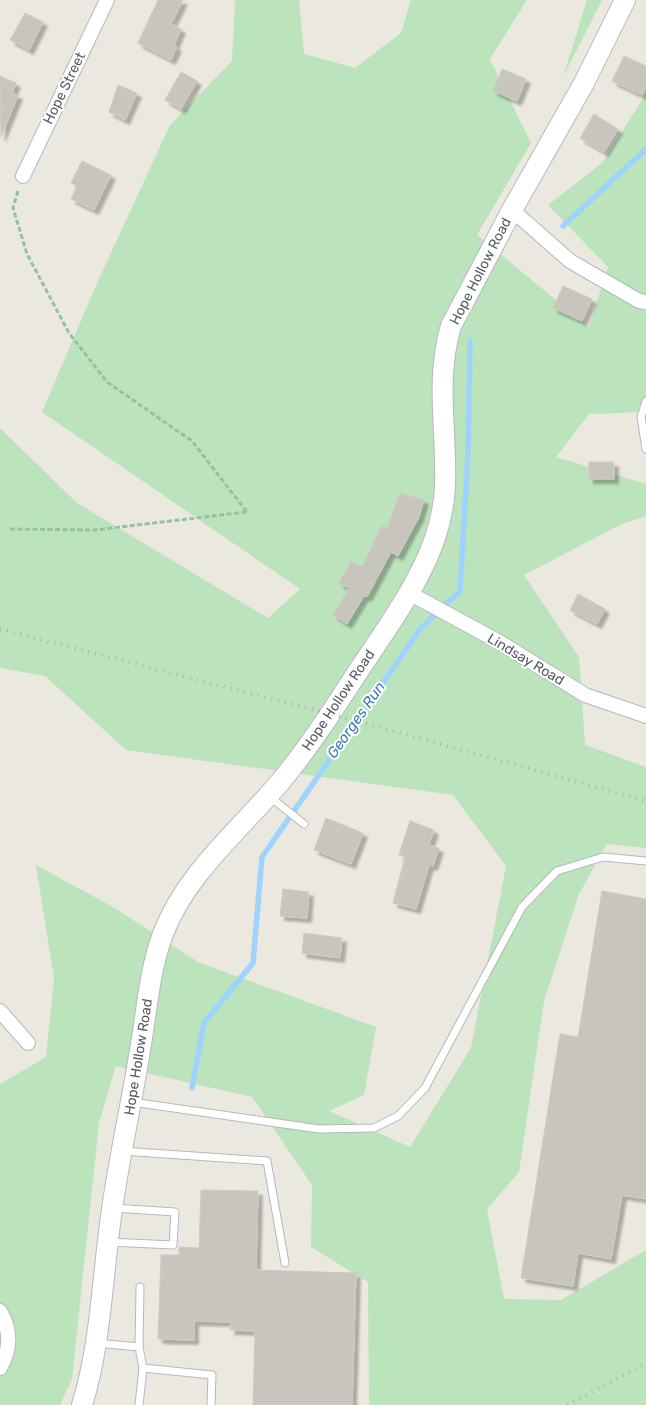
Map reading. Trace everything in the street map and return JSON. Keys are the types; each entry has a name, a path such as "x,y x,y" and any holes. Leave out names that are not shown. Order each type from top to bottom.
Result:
{"main road":[{"name":"Hope Hollow Road","path":"82,1405 96,1343 112,1208 152,976 157,952 170,918 190,884 268,796 337,704 409,592 432,548 443,508 445,485 442,375 446,342 458,311 512,210 584,83 625,0"}],"street":[{"name":"Hope Street","path":"23,176 107,0"},
{"path":"512,210 570,261 639,301 646,302"},
{"name":"Lindsay Road","path":"409,592 501,643 585,695 646,716"},
{"path":"0,1010 28,1043"},
{"path":"0,1311 7,1324 9,1346 0,1368"}],"lane":[{"path":"646,401 641,417 646,449"},
{"path":"268,796 304,824"},
{"path":"131,1102 319,1129 374,1128 398,1116 425,1088 522,907 557,871 603,857 646,861"},
{"path":"122,1151 267,1161 285,1263"},
{"path":"108,1242 173,1244 176,1212 112,1208"},
{"path":"139,1405 143,1368 139,1347 140,1287"},
{"path":"96,1343 139,1347"},
{"path":"143,1368 212,1375 211,1405"}],"path":[{"path":"10,529 95,530 247,512 192,441 107,382 69,333 27,254 13,208 23,176"}],"green space":[{"path":"235,0 299,0 304,54 355,68 401,33 411,0 527,0 490,59 531,143 477,235 589,327 608,267 548,205 602,163 646,94 646,412 589,414 556,457 646,484 646,516 622,524 524,575 579,657 585,745 646,767 646,848 607,844 579,894 544,1001 519,1172 487,1209 504,1299 561,1300 646,1250 646,1405 369,1405 368,1282 311,1247 312,1185 252,1097 116,1066 99,1123 72,1379 60,1405 0,1405 0,1084 46,1057 54,979 36,865 113,907 198,962 376,1027 364,1095 329,1111 410,1147 471,1048 506,866 453,795 126,750 45,676 0,668 0,428 77,503 268,618 300,589 42,412 98,281 170,125 232,61"},
{"path":"587,0 602,0 563,77"}],"building":[{"path":"158,0 183,0 171,24 181,29 174,45 177,47 171,60 138,43"},
{"path":"25,13 43,22 29,50 10,40"},
{"path":"624,56 646,66 646,87 642,95 612,81"},
{"path":"502,69 526,79 517,101 493,91"},
{"path":"181,72 197,81 181,109 165,100"},
{"path":"0,76 16,83 12,93 18,95 1,137"},
{"path":"118,85 137,93 125,120 109,112"},
{"path":"594,114 618,129 604,152 580,138"},
{"path":"82,161 111,175 94,210 71,199 77,186 71,183"},
{"path":"563,286 592,299 582,321 553,308"},
{"path":"589,462 614,462 614,479 589,479"},
{"path":"400,493 424,500 419,517 398,556 391,552 367,597 364,596 347,624 333,615 349,588 339,583 351,561 362,567 382,526 387,528"},
{"path":"578,594 605,609 597,624 570,610"},
{"path":"326,818 363,833 351,864 314,850"},
{"path":"410,821 434,830 429,845 439,848 433,866 429,865 416,909 393,903 405,857 399,855"},
{"path":"283,889 309,892 307,918 280,916"},
{"path":"602,891 646,899 646,1199 622,1195 611,1259 578,1253 573,1286 521,1278 560,1034 578,1037"},
{"path":"304,933 342,938 340,958 302,953"},
{"path":"201,1190 258,1191 256,1270 356,1273 352,1405 253,1405 255,1331 230,1330 231,1322 194,1321 194,1340 158,1339 161,1255 179,1255 179,1247 199,1248"}],"waterway":[{"name":"Georges Run","path":"563,226 646,149"},
{"name":"Georges Run","path":"192,1088 204,1023 253,963 262,857 421,628 460,591 468,454 470,341"}],"railway":[{"path":"0,629 369,724 646,801"},
{"path":"567,1405 646,1363"}]}
